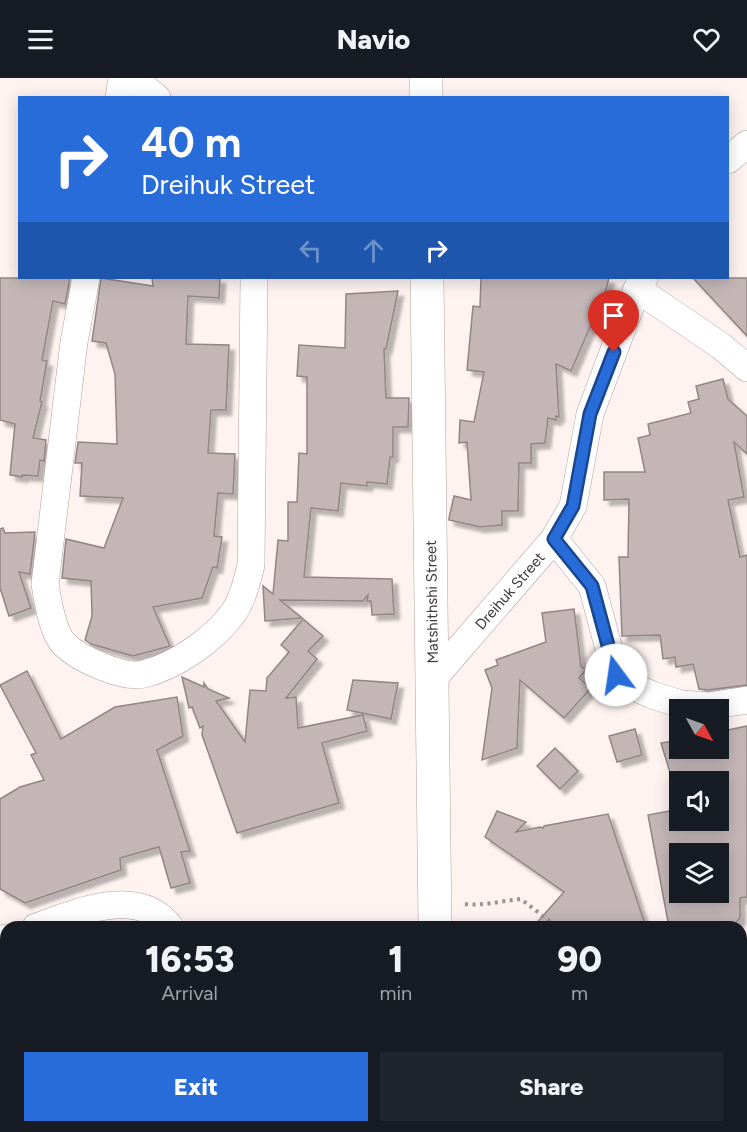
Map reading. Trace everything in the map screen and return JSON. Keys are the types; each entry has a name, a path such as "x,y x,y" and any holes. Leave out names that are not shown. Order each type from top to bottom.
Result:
{"main road":[{"path":"426,78 426,96"},
{"name":"Matshithshi Street","path":"427,279 434,914"}],"street":[{"path":"119,96 122,78"},
{"path":"134,78 155,96"},
{"path":"729,159 747,144"},
{"path":"86,279 74,342 45,584 50,614 63,643 83,658 114,671 143,674 192,653 234,612 245,589 251,565 254,279"},
{"path":"640,283 747,368"},
{"name":"Dreihuk Street","path":"433,679 554,539 573,506 590,414 640,283"},
{"path":"554,539 592,586 616,675 652,695 681,704 709,706 747,700"},
{"path":"52,921 81,910 134,905 165,921"}],"path":[{"path":"434,914 521,899 549,921"}],"building":[{"path":"0,278 70,279 65,304 53,301 42,360 47,361 40,401 42,402 33,438 46,440 44,461 40,460 38,476 10,475 15,424 0,420"},
{"path":"747,278 747,336 694,279"},
{"path":"101,279 153,286 152,279 220,279 219,298 188,296 186,344 229,345 226,410 211,410 208,453 235,454 233,494 218,493 214,536 222,537 217,568 213,567 202,598 153,607 170,646 133,656 91,644 85,640 92,616 91,581 62,578 66,539 104,548 123,498 80,496 82,463 75,463 78,442 117,444 115,374 106,343 92,341"},
{"path":"481,279 609,279 602,305 600,304 571,371 556,364 559,417 556,416 556,420 548,418 545,443 531,444 531,463 519,463 518,511 502,511 502,525 480,527 449,520 449,518 454,496 471,500 467,442 459,443 460,420 474,422 484,372 467,370 473,306 480,307"},
{"path":"398,291 386,349 384,349 386,398 409,398 408,427 393,427 393,457 390,457 387,484 367,482 367,486 341,483 338,511 311,508 304,577 392,579 394,614 372,615 371,601 367,601 368,595 363,601 280,600 302,618 265,621 263,586 273,594 278,540 288,541 288,502 297,502 299,453 307,454 307,377 297,376 299,345 345,348 346,294"},
{"path":"723,379 728,399 747,416 747,454 734,442 744,497 728,500 740,557 747,555 747,685 708,690 699,689 693,664 676,667 675,657 663,659 660,635 622,636 619,557 628,557 629,499 604,500 604,472 645,472 638,438 650,435 648,424 691,413 688,402 699,399 696,386"},
{"path":"3,528 5,533 35,532 30,574 19,572 31,608 9,616 0,588 0,529"},
{"path":"574,609 581,666 586,670 579,678 591,688 564,718 520,680 517,748 482,760 492,688 485,670 498,665 496,660 546,642 542,613"},
{"path":"303,619 323,636 308,651 317,659 286,698 296,697 298,728 363,715 367,731 322,743 339,803 237,833 202,735 203,726 200,728 192,707 189,708 182,677 204,687 204,683 208,689 229,698 216,701 245,742 250,690 266,691 267,678 289,652 281,645"},
{"path":"27,671 61,739 115,707 177,697 183,736 157,750 190,851 181,852 190,883 171,888 159,847 120,858 121,870 25,903 0,889 0,799 20,787 44,780 31,755 36,753 0,685"},
{"path":"353,680 398,683 391,719 347,710"},
{"path":"747,726 747,897 740,898 740,918 737,921 668,921 648,815 669,811 669,831 729,831 729,771 670,771 661,743 669,742 669,759 729,759 729,730"},
{"path":"635,729 642,755 617,762 609,736"},
{"path":"555,748 578,771 560,789 537,766"},
{"path":"497,811 526,822 516,832 608,814 644,921 538,921 564,892 485,837"}],"route":[{"path":"614,352 590,414 573,506 554,539 592,586 616,675"}]}
